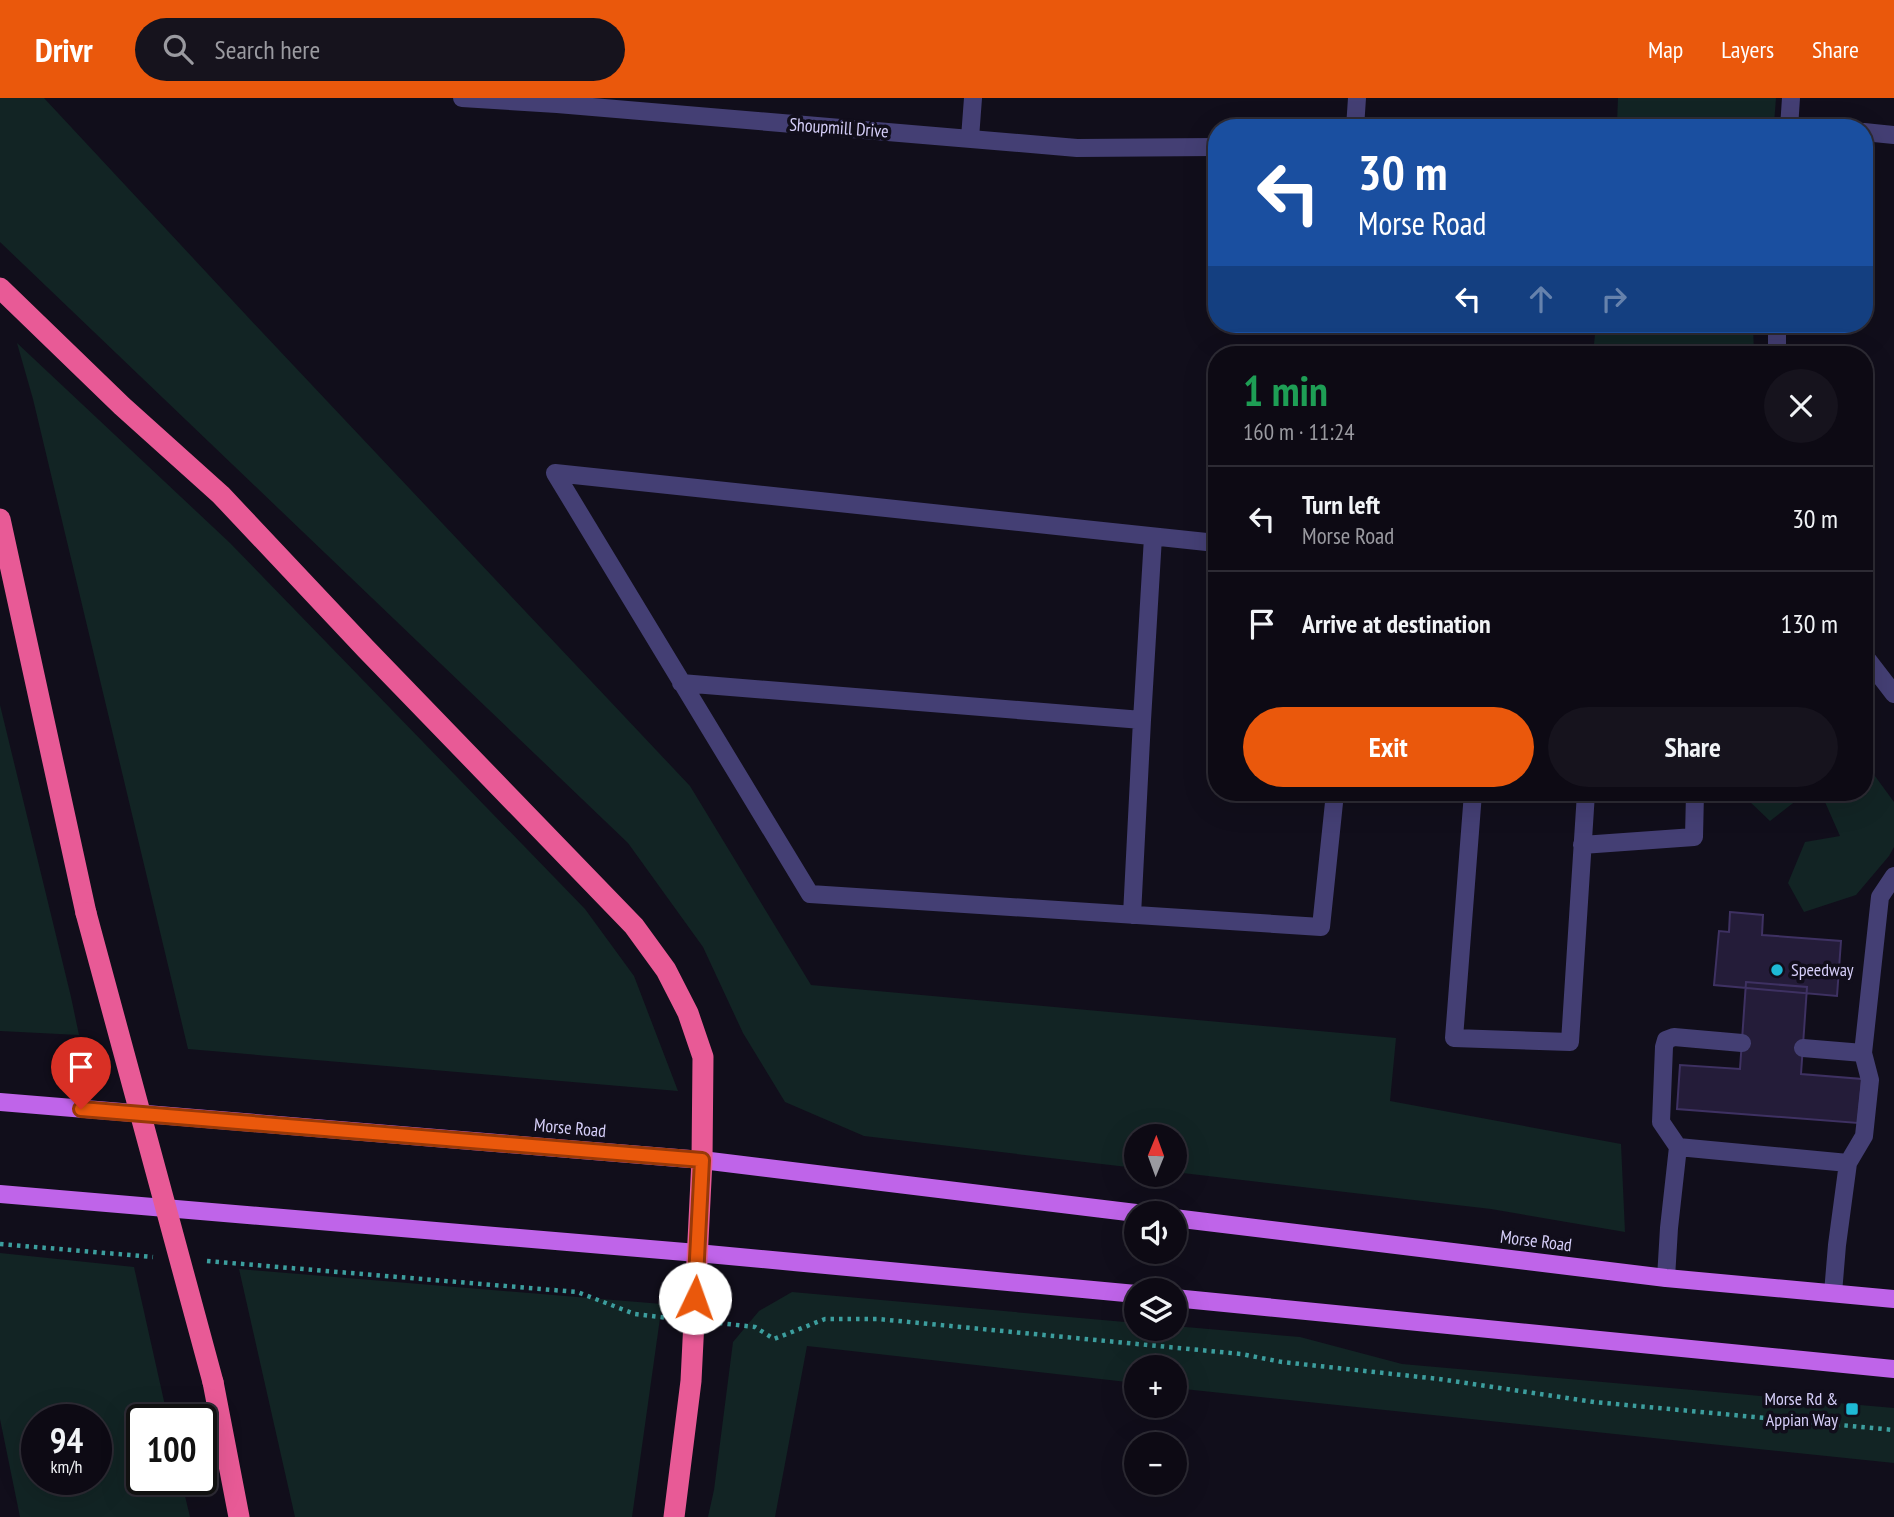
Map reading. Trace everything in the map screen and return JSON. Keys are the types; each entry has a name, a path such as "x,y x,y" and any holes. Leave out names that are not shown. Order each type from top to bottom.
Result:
{"highway":[{"path":"0,288 122,406 220,495 634,926 666,970 688,1013 703,1057 702,1160 691,1381 674,1517"},
{"path":"0,519 86,913 213,1382 239,1517"}],"main road":[{"name":"Morse Road","path":"0,1102 702,1160 1124,1212"},
{"path":"0,1194 698,1253 1124,1293"},
{"name":"Morse Road","path":"1187,1220 1666,1278 1894,1299"},
{"path":"1187,1299 1894,1368"}],"street":[{"name":"Shoupmill Drive","path":"462,98 557,101 1077,148 1208,147"},
{"path":"970,138 973,98"},
{"path":"1356,119 1357,98"},
{"path":"1791,98 1793,119"},
{"path":"1873,133 1894,135"},
{"path":"1208,542 555,473 810,894 1321,927 1334,801"},
{"path":"1132,915 1153,537"},
{"path":"1873,667 1894,694"},
{"path":"681,683 1142,720"},
{"path":"1472,801 1454,1038 1570,1042 1585,801"},
{"path":"1582,845 1694,837 1695,801"},
{"path":"1833,1293 1836,1244 1848,1163 1864,1136 1870,1080 1863,1054 1880,897 1894,876"},
{"path":"1666,1278 1678,1147 1661,1122 1664,1047 1667,1040 1674,1037 1742,1043"},
{"path":"1802,1048 1863,1054"},
{"path":"1678,1147 1848,1163"}],"path":[{"path":"0,1244 165,1258"},
{"path":"206,1261 577,1292 635,1314 755,1327 774,1339 825,1319 891,1320 1241,1354 1282,1362 1439,1379 1594,1402 1894,1430"}],"shaded area":[{"path":"0,98 44,98 690,786 811,985 1396,1038 1390,1101 1621,1144 1625,1232 1491,1209 1187,1174 1187,1124 1124,1124 1124,1167 864,1136 785,1102 743,1033 703,947 628,843 0,242"},
{"path":"1618,98 1776,98 1774,119 1617,119"},
{"path":"1595,333 1753,333 1754,346 1594,346"},
{"path":"17,343 230,543 585,909 634,976 678,1091 188,1049 33,399"},
{"path":"0,705 71,997 79,1035 0,1031"},
{"path":"1873,773 1894,802 1894,847 1856,895 1804,912 1788,883 1805,842 1840,836 1825,801 1873,801"},
{"path":"1749,801 1796,801 1770,821"},
{"path":"0,1253 134,1267 165,1404 126,1404 126,1495 185,1495 190,1517 20,1517 0,1419"},
{"path":"239,1269 662,1304 632,1517 295,1517"},
{"path":"792,1292 1124,1322 1124,1341 1187,1341 1187,1327 1300,1337 1402,1364 1894,1408 1894,1463 1187,1389 1187,1355 1124,1355 1124,1382 807,1346 775,1517 708,1517 714,1490 733,1342 759,1311"}],"building":[{"path":"1730,912 1763,915 1762,935 1841,941 1837,996 1714,985 1719,931 1729,932"},
{"path":"1746,982 1807,987 1801,1074 1862,1079 1858,1123 1677,1109 1680,1065 1740,1069"}],"place":[{"name":"Speedway","path":"1777,970"},
{"name":"Morse Rd & Appian Way","path":"1852,1409"}],"route":[{"path":"81,1109 702,1160 695,1298"}]}
